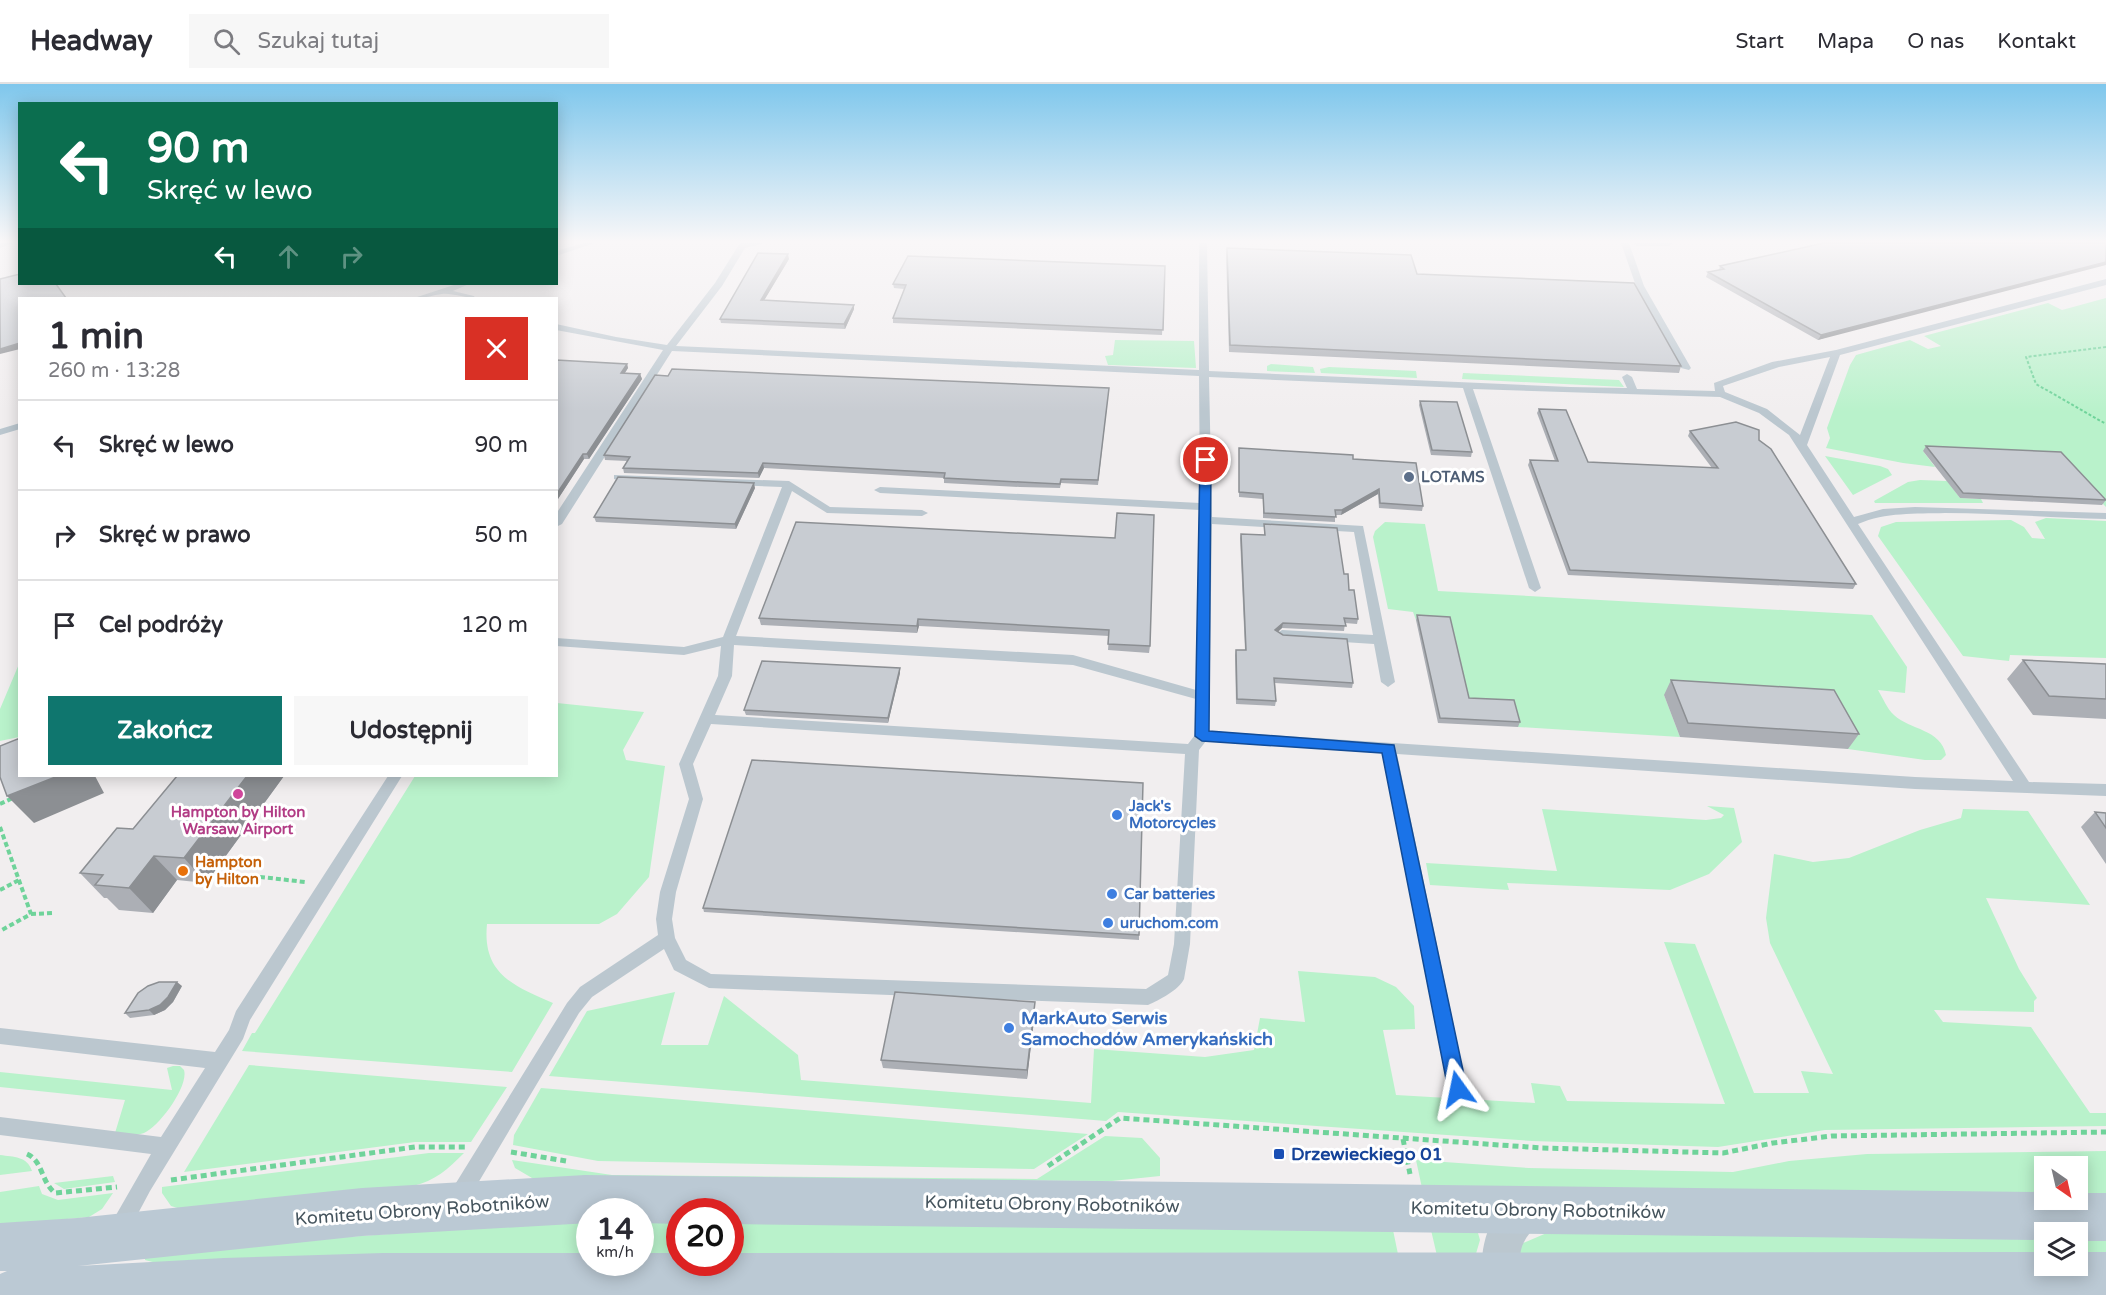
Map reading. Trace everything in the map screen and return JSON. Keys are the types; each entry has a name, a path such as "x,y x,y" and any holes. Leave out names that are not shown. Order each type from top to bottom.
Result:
{"street":[{"name":"Komitetu Obrony Robotników","path":"9,1295 102,1264 362,1212 585,1199 2106,1217"},
{"path":"1503,1287 1501,1255 1507,1232 1526,1210"},
{"name":"Komitetu Obrony Robotników","path":"0,1247 102,1264 604,1287 1503,1287 2106,1277"}],"lane":[{"path":"558,521 669,348 707,300"},
{"path":"789,484 728,640 725,676 687,764 696,799 668,892 664,919 667,938 680,964 709,981 1148,997 1176,979 1182,944 1202,696 1206,514 1204,300"},
{"path":"1648,300 1686,368"},
{"path":"1720,394 1718,386 1734,378 1818,354 1836,353 2039,300"},
{"path":"558,327 669,348 1205,374 1720,394 1763,411 1792,433 2025,787"},
{"path":"1801,446 1836,353"},
{"path":"1627,377 1633,392"},
{"path":"1467,385 1535,588"},
{"path":"0,432 18,427"},
{"path":"618,477 789,484 827,510 922,513"},
{"path":"880,490 1206,514 1359,529 1388,682"},
{"path":"1852,522 1868,514 1891,511 1980,509 2106,516"},
{"path":"1282,634 1380,640"},
{"path":"558,642 684,651 728,640 1073,660 1202,696"},
{"path":"705,719 1197,742 1389,748 1915,783 2106,790"},
{"path":"1389,748 1458,1089"},
{"path":"102,1264 142,1184 237,1033 242,1017 394,777"},
{"path":"454,1205 573,1008 586,992 667,938"},
{"path":"0,1036 220,1061"},
{"path":"0,1126 165,1147"}],"path":[{"path":"2106,348 2026,357 2036,384 2106,424"},
{"path":"0,804 22,794"},
{"path":"0,827 31,914"},
{"path":"252,876 326,884"},
{"path":"0,890 19,880"},
{"path":"0,931 31,914 54,914"},
{"path":"1045,1168 1120,1118 1542,1148 1723,1153 1773,1143 1832,1136 2106,1132"},
{"path":"1403,1139 1411,1179"},
{"path":"164,1181 415,1147 467,1147"},
{"path":"18,1152 33,1155 50,1190 55,1193 113,1188"},
{"path":"510,1152 576,1163"}],"green space":[{"path":"2106,300 2106,507 2087,488 2030,456 1923,451 1935,467 1826,448 1830,438 1827,428 1850,365 1856,355 1910,340 1928,349 1941,346 1924,336 2048,303 2062,310"},
{"path":"1115,340 1194,341 1196,368 1108,365 1105,356 1113,355"},
{"path":"1271,364 1313,367 1315,373 1267,371 1267,366"},
{"path":"1329,367 1416,371 1417,378 1321,373 1320,369"},
{"path":"1463,373 1619,380 1624,387 1462,379"},
{"path":"1825,456 1880,466 1888,469 1892,475 1853,495"},
{"path":"1947,481 1960,498 1981,499 1983,503 1875,503 1874,501 1908,482"},
{"path":"2046,518 2106,521 2106,658 2010,655 2009,661 1963,656 1878,536 1881,527 1896,522 2011,520 2024,527 2032,538 2045,539 2035,522"},
{"path":"1385,522 1425,524 1438,591 1872,615 1907,667 1905,693 1878,690 1894,715 1932,735 1943,746 1946,755 1941,760 1925,760 1848,749 1664,695 1680,737 1518,727 1512,705 1468,703 1413,612 1388,609 1373,537 1375,531"},
{"path":"18,666 18,737 0,741 0,709"},
{"path":"558,703 644,712 623,750 626,760 665,766 649,877 617,914 599,924 487,924 487,941 495,966 514,984 553,1003 512,1072 242,1051 252,1033 255,1033 414,777 558,777"},
{"path":"1707,806 1734,808 1742,842 1709,874 1670,890 1507,883 1509,890 1430,885 1426,863 1557,871 1542,809 1706,820 1721,818 1724,815"},
{"path":"1963,809 2028,811 2090,905 1986,898 2019,969 2037,998 2034,1001 2034,1012 1934,1010 1943,1022 2031,1027 2090,1113 2106,1113 2106,1126 1825,1130 1718,1147 1532,1141 1118,1112 1106,1121 549,1076 587,1011 675,992 661,1045 708,1045 724,996 798,1055 801,1080 1091,1103 1094,1049 1205,1057 1254,1050 1260,1018 1305,1022 1298,971 1375,977 1396,987 1414,1006 1415,1029 1383,1030 1396,1095 1535,1103 1531,1083 1560,1086 1567,1101 1725,1104 1664,942 1695,944 1754,1093 1809,1093 1801,1071 1833,1074 1770,943 1766,918 1774,854 1813,862 1849,858 1920,830 1961,818"},
{"path":"249,1065 507,1087 471,1142 415,1142 184,1172"},
{"path":"180,1066 184,1070 184,1077 172,1105 150,1129 137,1134 115,1133 125,1100 0,1087 0,1072 172,1090 167,1068"},
{"path":"541,1088 1088,1134 1034,1169 598,1161 513,1145 514,1135"},
{"path":"1105,1136 1142,1138 1160,1158 1160,1176 1112,1181 532,1178 515,1168 512,1160 612,1175 1037,1179"},
{"path":"2106,1151 2106,1196 2088,1196 2088,1156 2034,1156 2034,1196 1422,1188 1416,1160 1529,1168 1733,1172 1789,1161 1867,1154"},
{"path":"429,1153 464,1153 441,1174 413,1186 184,1210 171,1206 162,1193 162,1187"},
{"path":"0,1155 15,1157 27,1162 32,1171 0,1175"},
{"path":"113,1176 115,1182 64,1189 54,1183"},
{"path":"39,1186 42,1194 58,1200 113,1193 102,1209 89,1217 0,1225 0,1192"},
{"path":"654,1220 666,1220 666,1258 654,1258"},
{"path":"576,1221 576,1259 164,1265 145,1260 145,1257 233,1245"},
{"path":"744,1221 1393,1230 1399,1259 744,1258"},
{"path":"1431,1230 1478,1233 1480,1240 1475,1257 1438,1260"},
{"path":"1549,1232 2034,1239 2034,1257 1519,1255 1521,1244"},
{"path":"2088,1240 2106,1240 2106,1257 2088,1257"}],"building":[{"path":"0,300 18,300 18,344 0,349"},
{"path":"731,300 854,305 844,324 720,319"},
{"path":"900,300 1164,300 1163,330 893,318"},
{"path":"1229,300 1643,300 1681,366 1230,345"},
{"path":"1757,300 1960,300 1821,335"},
{"path":"558,360 627,364 621,373 640,374 587,454 583,454 558,492"},
{"path":"672,369 1109,388 1098,480 1061,479 1060,484 1020,482 944,478 945,473 763,463 758,473 623,468 630,457 604,455 655,375 668,376"},
{"path":"1420,401 1457,402 1472,452 1432,450"},
{"path":"1539,409 1566,410 1588,462 1718,468 1690,431 1736,422 1759,430 1759,440 1771,449 1856,584 1570,570 1530,460 1558,461"},
{"path":"1926,446 2061,452 2106,500 1963,493"},
{"path":"1239,448 1353,455 1353,459 1416,463 1423,506 1380,503 1379,489 1342,510 1335,510 1336,517 1264,513 1263,494 1239,492"},
{"path":"618,477 754,483 735,524 594,517"},
{"path":"1117,513 1154,515 1150,646 1108,644 1109,630 918,619 917,626 759,618 796,522 1115,538"},
{"path":"1264,524 1337,528 1344,574 1348,574 1349,590 1354,590 1358,619 1344,618 1346,626 1283,623 1275,630 1283,635 1347,639 1353,683 1274,678 1276,701 1237,699 1236,650 1246,650 1241,534 1265,535"},
{"path":"1417,615 1450,617 1469,698 1514,700 1520,722 1440,718"},
{"path":"2023,660 2106,664 2106,699 2049,696"},
{"path":"762,661 900,668 888,718 744,710"},
{"path":"1671,680 1834,690 1859,734 1688,723"},
{"path":"18,739 18,777 55,777 7,796 0,777 0,746"},
{"path":"752,760 1143,783 1139,935 703,908"},
{"path":"176,777 246,777 184,858 154,856 129,888 95,885 103,875 80,873 117,828 133,829"},
{"path":"2095,812 2106,813 2106,828"},
{"path":"159,982 177,982 160,1005 149,1010 125,1013 138,993"},
{"path":"895,992 1035,1002 1027,1070 881,1060"}],"place":[{"name":"LOTAMS","path":"1409,477"},
{"name":"Hampton by Hilton Warsaw Airport","path":"238,794"},
{"name":"Jack's Motorcycles","path":"1117,815"},
{"name":"Hampton by Hilton","path":"183,871"},
{"name":"Car batteries","path":"1112,894"},
{"name":"uruchom.com","path":"1108,923"},
{"name":"MarkAuto Serwis Samochodów Amerykańskich","path":"1009,1028"},
{"name":"Drzewieckiego 01","path":"1279,1154"}],"route":[{"path":"1206,460 1202,736 1389,748 1458,1089"}]}
